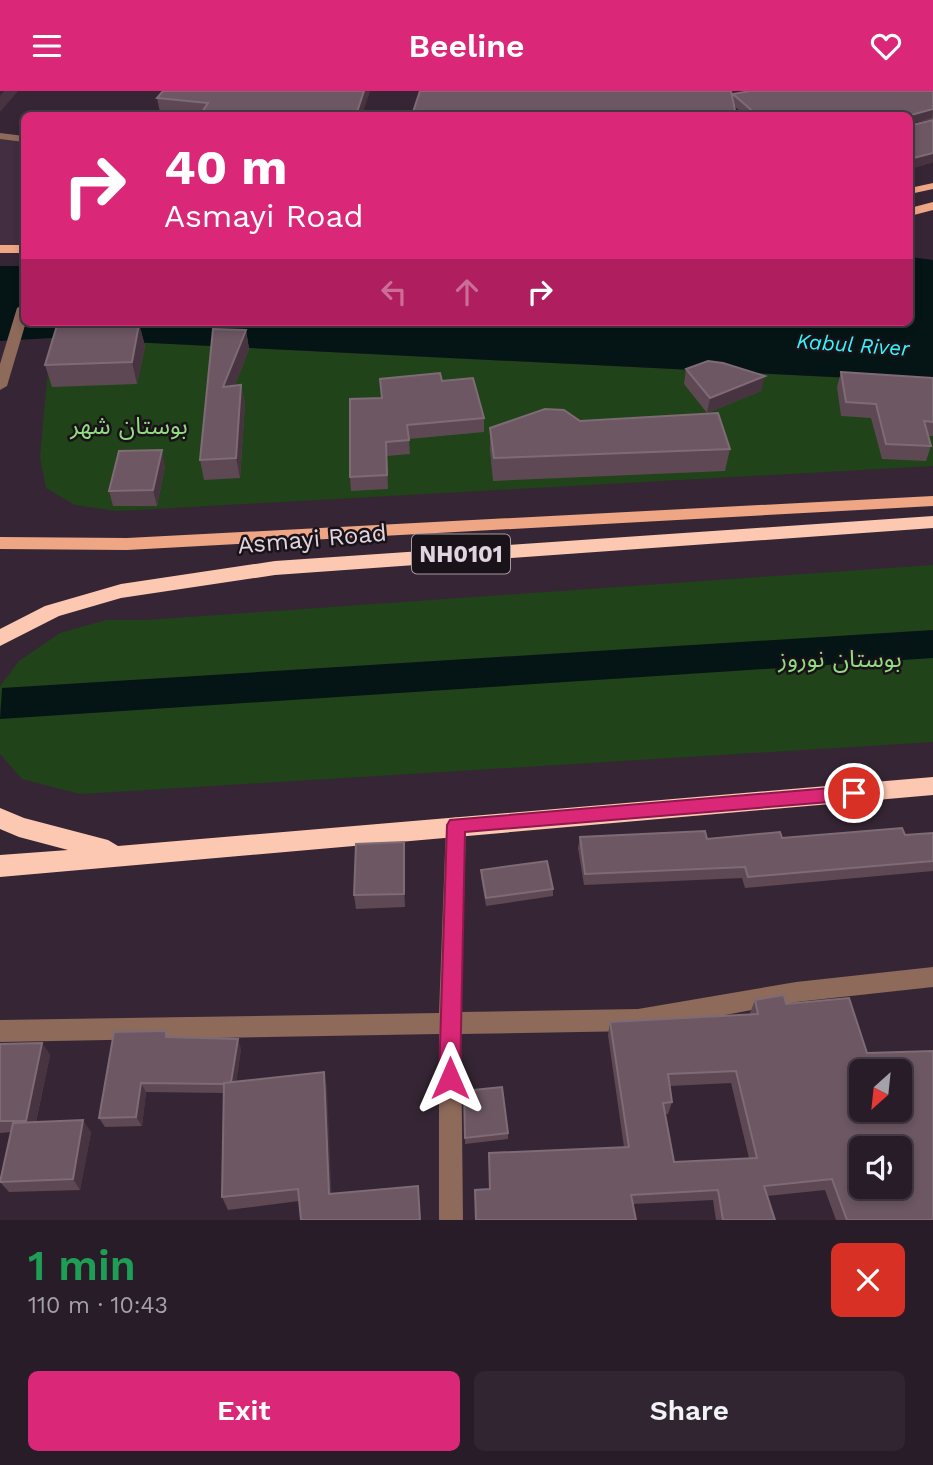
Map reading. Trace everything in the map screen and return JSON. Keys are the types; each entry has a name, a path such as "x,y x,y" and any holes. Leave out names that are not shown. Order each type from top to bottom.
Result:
{"highway":[{"name":"Asmayi Road","path":"0,638 52,611 121,591 275,568 933,522"},
{"path":"0,866 124,853 933,786"},
{"path":"0,818 19,827 124,853"}],"main road":[{"path":"913,190 933,186"},
{"path":"913,211 932,207"},
{"path":"0,249 21,249"},
{"path":"0,543 127,544 933,501"}],"street":[{"path":"0,137 21,139"},
{"path":"0,386 21,318"},
{"path":"452,1220 450,1025 456,825"},
{"path":"0,1031 638,1020 796,992 933,977"}],"shaded area":[{"path":"0,136 21,139 21,249 0,249"}],"green space":[{"name":"بوستان شهر","path":"51,338 933,382 933,466 117,511 75,505 46,488 40,457"},
{"name":"بوستان نوروز","path":"933,565 933,742 80,794 22,779 0,754 0,686 19,661 60,633 106,620 147,620"}],"water":[{"name":"Kabul River","path":"913,257 933,260 933,382 51,338 0,341 0,266 21,266 21,326 913,326"}],"building":[{"path":"163,91 364,91 357,112 202,112 208,103 157,98"},
{"path":"420,91 731,91 735,112 413,112"},
{"path":"750,91 933,91 933,109 913,114 913,112 754,112 733,94"},
{"path":"933,120 933,153 913,158 913,125"},
{"path":"57,326 139,326 132,362 45,365"},
{"path":"213,329 246,330 223,387 241,385 236,458 200,460"},
{"path":"708,361 765,376 710,398 686,369"},
{"path":"841,372 933,378 933,422 924,421 931,446 886,444 876,404 846,402"},
{"path":"440,373 442,381 473,378 484,418 407,425 409,440 386,442 387,475 350,477 350,399 382,398 380,379"},
{"path":"545,409 564,410 580,421 718,413 730,449 494,458 490,428"},
{"path":"162,450 153,490 109,491 119,451"},
{"path":"902,828 905,835 933,833 933,861 748,877 745,867 585,874 580,837 705,831 707,839 780,832 782,838"},
{"path":"404,842 404,894 354,895 356,844"},
{"path":"547,861 553,889 486,898 481,870"},
{"path":"784,995 786,1004 849,998 867,1053 933,1051 933,1220 847,1220 832,1179 764,1186 775,1220 723,1220 718,1190 631,1195 636,1220 476,1220 475,1190 490,1189 489,1153 629,1147 610,1022 758,1014 755,1000","holes":["736,1071 757,1158 674,1162 663,1103 672,1102 668,1074"]},
{"path":"166,1031 166,1037 238,1039 231,1082 141,1083 136,1117 99,1118 114,1032"},
{"path":"42,1043 26,1121 0,1121 0,1044"},
{"path":"324,1072 329,1194 418,1186 420,1220 301,1220 298,1189 222,1197 224,1083"},
{"path":"502,1087 508,1133 465,1138 464,1091"},
{"path":"83,1120 73,1179 0,1182 13,1123"}],"waterway":[{"path":"2,704 933,644"}],"route":[{"path":"450,1078 456,825 854,793"}]}
